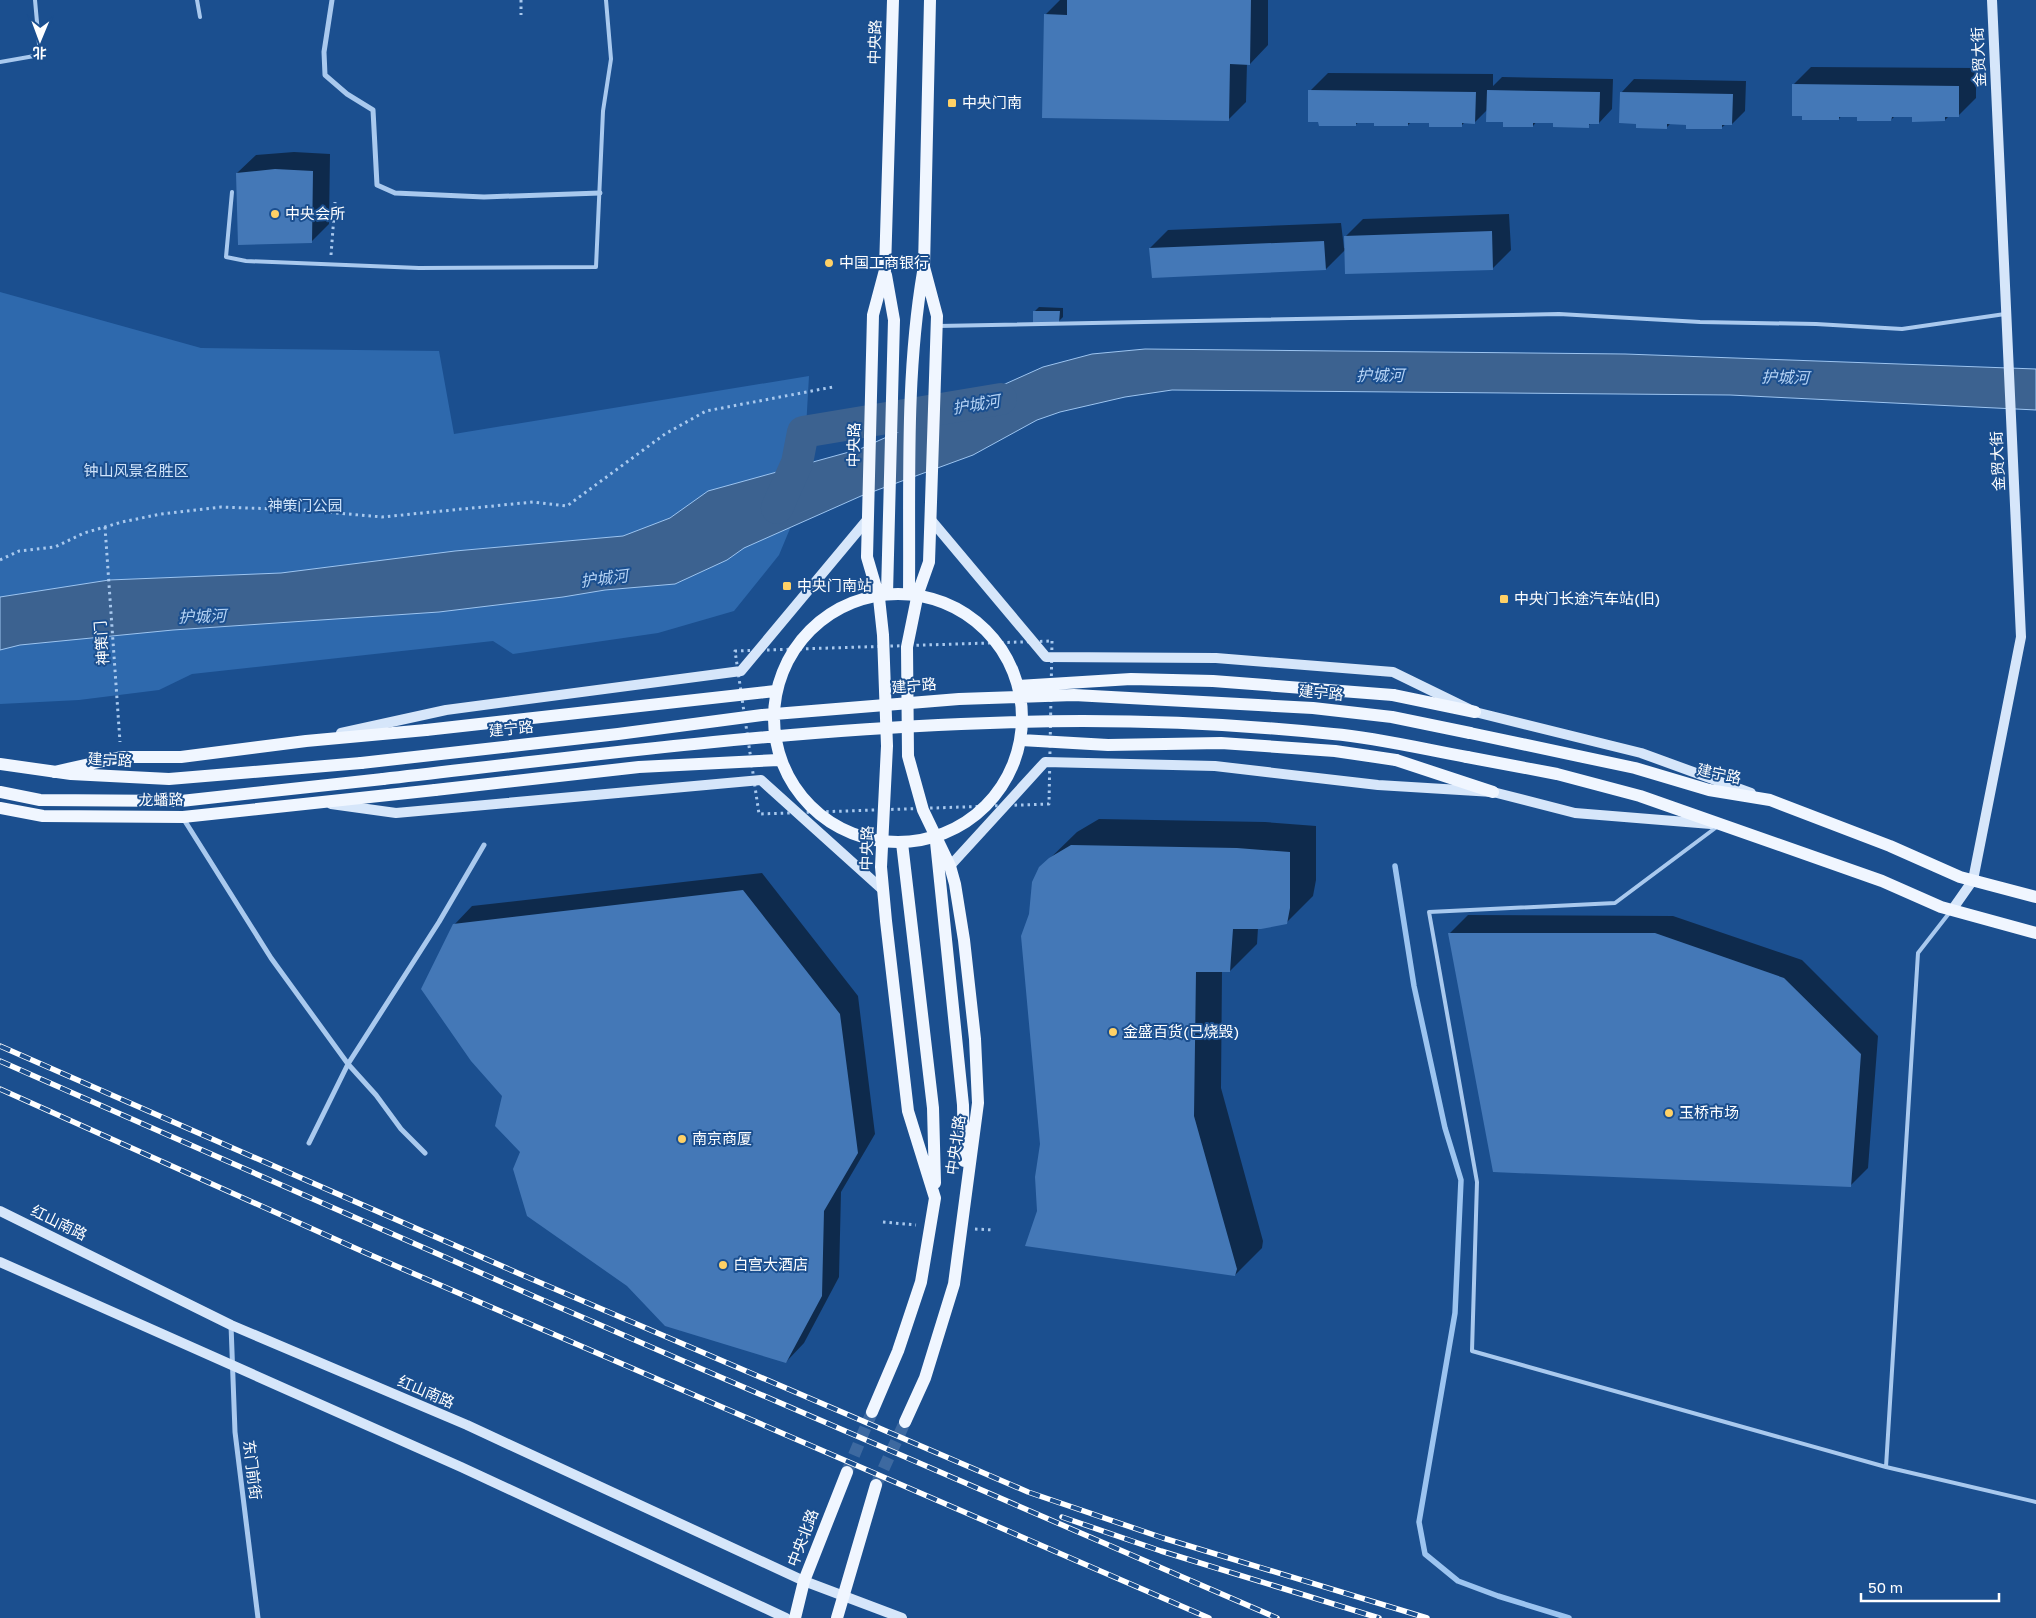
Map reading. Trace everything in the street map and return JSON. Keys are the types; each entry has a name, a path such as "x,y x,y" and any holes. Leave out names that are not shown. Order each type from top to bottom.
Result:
{"main road":[{"name":"中央路","path":"883,890 881,867 888,746 884,635 879,598 867,557 867,520 874,315 885,270 893,0"},
{"path":"909,594 912,376 915,319 924,267 930,0"},
{"name":"金贸大街","path":"1952,910 1973,880 2021,637 1992,0"},
{"path":"924,267 937,316 931,520 929,562 916,603 907,647 908,756 923,810 950,866 1045,762 1214,766 1378,785 1493,792"},
{"path":"885,270 894,320 886,594"},
{"path":"306,740 446,710 741,671 867,520"},
{"name":"建宁路","path":"931,520 1046,657 1216,658 1393,672 1475,712 1641,753 1770,800 1973,880 2036,897"},
{"path":"886,594 909,594 945,603 978,622 1003,651 1018,686 1023,712 1021,740 1010,772 992,800 966,822 935,837 902,843 863,838 827,821 798,794 779,760 772,726 775,691 790,655 815,625 848,604 886,594"},
{"path":"1018,686 1131,679 1296,686 1393,695 1475,712"},
{"path":"0,764 54,772 121,758 181,757 306,740 426,730 775,691"},
{"name":"建宁路","path":"54,772 169,779 361,763 618,734 762,715 988,698 1074,695 1313,708 1392,717 1635,768 1709,790 1770,800"},
{"path":"0,792 40,800 62,798 181,801 706,743 960,724 1075,721 1218,724 1336,734 1468,756 1557,774 1640,796 1882,881 1952,910 2036,932"},
{"path":"1021,740 1108,745 1221,743 1335,751 1396,760 1493,792 1575,813 1720,825"},
{"name":"龙蟠路","path":"0,808 43,816 183,817 639,767 779,760"},
{"path":"323,803 396,813 761,780 883,890"},
{"path":"935,837 962,1106 965,1196"},
{"path":"902,843 926,1032 933,1108 936,1198"},
{"name":"中央北路","path":"905,1422 925,1378 954,1284 978,1103 975,1039 964,940 950,866"},
{"name":"中央北路","path":"872,1412 898,1351 921,1282 936,1198 908,1111 883,890"},
{"name":"红山南路","path":"0,1211 231,1325 467,1425 804,1581 842,1597 902,1618"},
{"path":"0,1262 232,1367 461,1467 786,1618"},
{"name":"中央北路","path":"795,1618 804,1581 847,1472"},
{"path":"837,1618 876,1484"}],"street":[{"path":"332,0 324,52 325,75 347,94 373,110 377,185 395,193 484,197 600,193"},
{"path":"183,817 247,922 348,1064 382,1102 401,1129 425,1152"},
{"path":"310,1144 348,1064 438,922 484,845"},
{"name":"东门前街","path":"231,1325 234,1432 258,1618"}],"lane":[{"path":"0,62 40,55 34,0"},
{"path":"197,0 200,17"},
{"path":"232,192 226,257 246,261 509,269 596,267 603,112 611,59 606,0"},
{"path":"936,326 1559,314 1700,322 1816,324 1902,330 2006,314"},
{"path":"1720,825 1615,903 1429,912 1477,1182 1472,1352 1886,1467 2036,1502"},
{"path":"1886,1467 1918,953 1952,910"}],"path":[{"path":"521,0 521,15"},
{"path":"331,258 335,202"},
{"path":"0,560 19,551 55,547 84,533 105,527 161,514 220,507 303,510 382,517 533,502 567,506 665,434 706,411 833,387"},
{"name":"神策门","path":"105,527 121,758"},
{"path":"759,814 1049,804"}],"green space":[{"name":"神策门公园","path":"0,292 201,348 439,351 454,434 809,376 806,428 814,437 805,449 804,481 794,519 779,555 734,611 658,633 513,654 493,641 192,674 159,690 79,700 0,704"}],"water":[{"path":"1145,349 1625,354 2036,369 2036,410 1730,395 1172,390 1125,397 1060,412 1037,420 973,455 861,496 744,548 727,560 675,584 605,590 439,612 173,630 20,645 0,650 0,597 109,580 281,573 455,551 623,536 670,518 708,491 860,449 1043,367 1092,354"}],"building":[{"path":"1067,0 1251,0 1250,65 1230,64 1229,121 1042,118 1044,14 1067,15"},
{"path":"1792,84 1959,86 1959,117 1945,117 1945,121 1912,122 1912,117 1892,117 1891,121 1857,121 1857,117 1839,117 1839,120 1802,120 1802,116 1792,116"},
{"path":"1308,90 1476,92 1475,124 1462,123 1462,127 1429,127 1429,123 1408,123 1408,126 1374,126 1374,123 1356,123 1356,126 1319,126 1318,122 1308,122"},
{"path":"1487,90 1600,92 1599,124 1589,124 1589,128 1553,127 1553,123 1533,123 1533,127 1503,127 1503,122 1486,122"},
{"path":"1620,92 1733,94 1732,125 1722,125 1722,129 1686,129 1686,125 1667,124 1667,129 1636,128 1636,124 1619,123"},
{"name":"中央会所","path":"275,169 313,171 312,243 238,245 236,173"},
{"path":"1492,231 1493,270 1345,274 1344,236"},
{"path":"1324,241 1326,270 1152,278 1149,248"},
{"path":"1033,311 1060,311 1059,323 1033,323"},
{"name":"金盛百货(已烧毁)","path":"1071,845 1237,848 1290,852 1290,908 1287,924 1261,929 1233,929 1230,972 1196,972 1194,1116 1237,1269 1235,1276 1025,1246 1037,1211 1035,1177 1040,1144 1021,936 1029,914 1032,882 1039,867 1049,858"},
{"name":"南京商厦","path":"743,890 840,1014 858,1153 824,1211 822,1296 786,1363 665,1326 627,1286 527,1216 513,1169 520,1152 495,1126 502,1096 471,1061 421,989 453,924"},
{"name":"玉桥市场","path":"1448,933 1655,933 1784,978 1861,1054 1851,1187 1493,1172"}],"waterway":[{"name":"护城河","path":"777,508 797,463 803,432 1001,399"},
{"path":"1395,866 1414,986 1445,1128 1461,1180 1455,1313 1419,1522 1425,1554 1458,1581 1498,1596 1569,1618"}],"tunnel":[{"path":"847,1472 872,1412"},
{"path":"876,1485 905,1422"}],"railway":[{"path":"0,1046 520,1274 1028,1492 1163,1538 1427,1618"},
{"path":"0,1061 531,1295 1277,1618"},
{"path":"0,1089 366,1253 1209,1618"},
{"path":"1062,1517 1161,1551 1379,1618"}],"place":[{"name":"中央门南","path":"952,103"},
{"name":"中央会所","path":"275,214"},
{"name":"中国工商银行","path":"829,263"},
{"name":"中央门南站","path":"787,586"},
{"name":"中央门长途汽车站(旧)","path":"1504,599"},
{"name":"金盛百货(已烧毁)","path":"1113,1032"},
{"name":"玉桥市场","path":"1669,1113"},
{"name":"南京商厦","path":"682,1139"},
{"name":"白宫大酒店","path":"723,1265"}],"park label":[{"name":"钟山风景名胜区","path":"136,471"}]}
